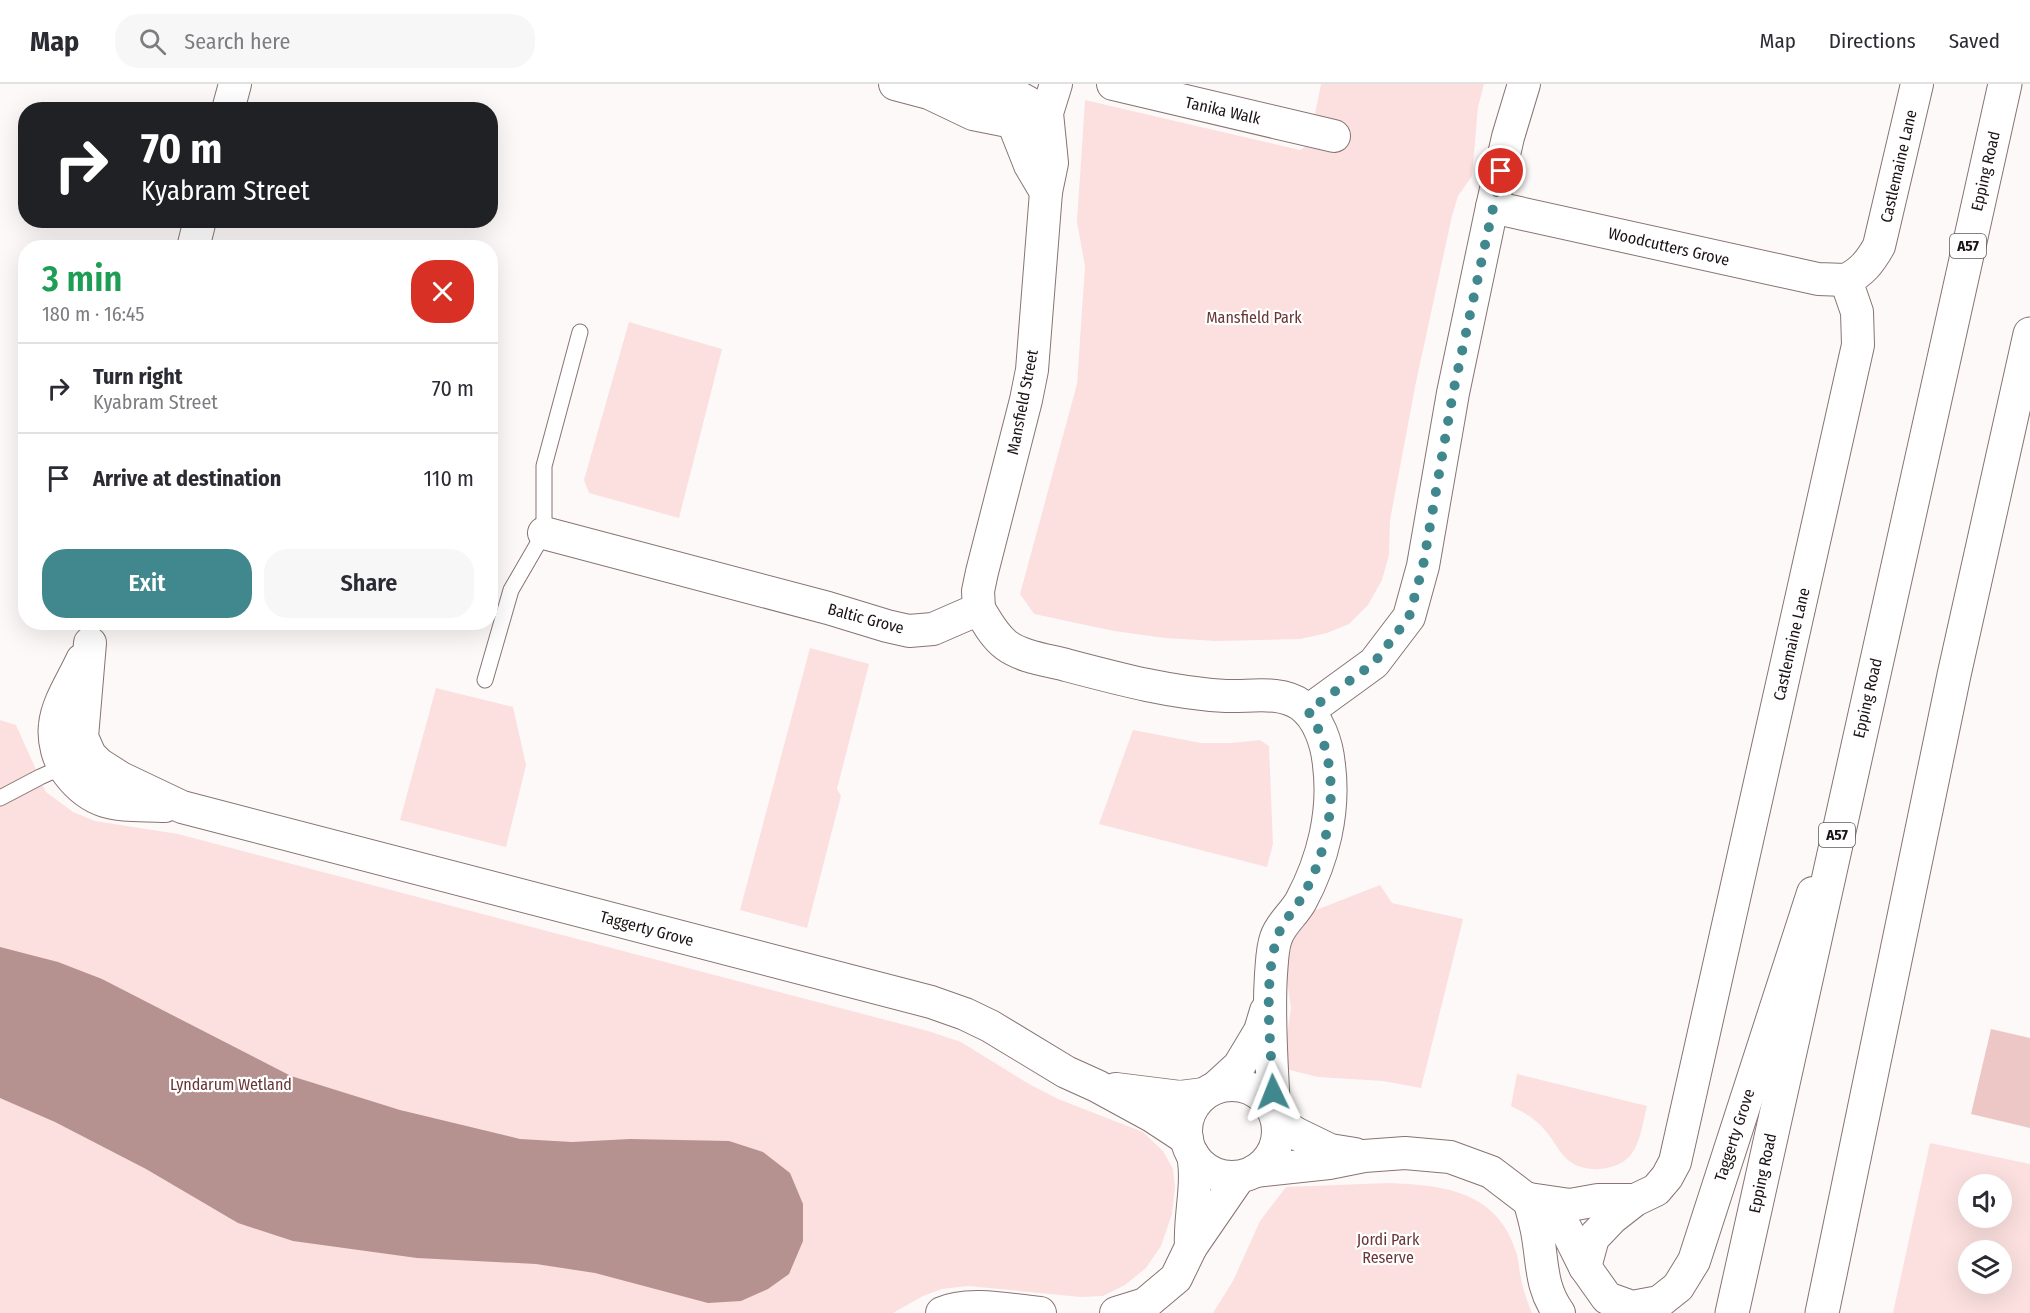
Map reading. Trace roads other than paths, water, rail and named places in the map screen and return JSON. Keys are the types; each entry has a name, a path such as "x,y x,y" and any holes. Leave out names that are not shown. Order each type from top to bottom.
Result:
{"main road":[{"name":"Epping Road","path":"1731,1313 2005,84"},
{"path":"1822,1313 1954,675 2030,334"}],"street":[{"path":"230,102 235,84"},
{"path":"895,84 929,93 978,92 1018,101 1047,113"},
{"name":"Mansfield Street","path":"979,609 978,591 982,572 1032,370 1046,192 1052,163 1047,113 1056,84"},
{"name":"Tanika Walk","path":"1113,84 1334,136"},
{"path":"1308,711 1374,663 1409,617 1423,566 1453,393 1492,207 1508,137 1524,84"},
{"name":"Castlemaine Lane","path":"1585,1267 1593,1238 1612,1218 1635,1200 1656,1190 1667,1177 1675,1162 1858,345 1857,312 1846,280 1858,274 1870,263 1879,246 1917,84"},
{"path":"1018,101 1030,165 1046,192"},
{"name":"Woodcutters Grove","path":"1492,207 1818,279 1846,280"},
{"name":"Baltic Grove","path":"544,533 909,631 933,629 979,609"},
{"path":"979,609 993,633 1006,645 1025,654 1136,683 1183,692 1226,696 1270,696 1300,704 1318,726 1327,755 1330,791 1324,842 1315,873 1299,904 1284,923 1276,939 1270,995 1278,1137 1274,1150 1266,1162 1235,1183 1191,1247 1176,1278 1145,1304 1116,1313"},
{"name":"Taggerty Grove","path":"92,633 55,723 56,745 77,761 79,787 94,798 113,803 182,807 931,1002 990,1026 1066,1072 1152,1116 1190,1147"},
{"name":"Taggerty Grove","path":"1246,1174 1329,1164 1364,1156 1405,1153 1450,1157 1491,1172 1566,1229 1585,1267 1607,1298 1632,1307 1659,1302 1678,1287 1694,1261 1848,784"},
{"path":"1191,1247 1195,1167 1186,1127 1189,1114 1195,1103 1239,1066 1260,1031 1270,995"},
{"path":"1210,1091 1228,1085 1248,1088 1266,1099 1276,1116"},
{"name":"Taggerty Grove","path":"1097,1086 1180,1097 1210,1091"},
{"name":"Taggerty Grove","path":"1276,1116 1297,1134 1330,1150 1364,1156"},
{"path":"1190,1147 1201,1165 1212,1172 1224,1176 1246,1174"},
{"path":"1559,1313 1550,1301 1541,1271 1538,1232 1529,1199 1570,1205 1598,1200 1635,1200"},
{"path":"942,1313 950,1309 979,1307 1040,1313"}],"lane":[{"path":"485,680 511,590 544,533 544,466 580,332"},
{"path":"0,798 77,761"}],"park label":[{"name":"Mansfield Park","path":"1254,317"},
{"name":"Lyndarum Wetland","path":"231,1084"},
{"name":"Jordi Park Reserve","path":"1388,1248"}]}
